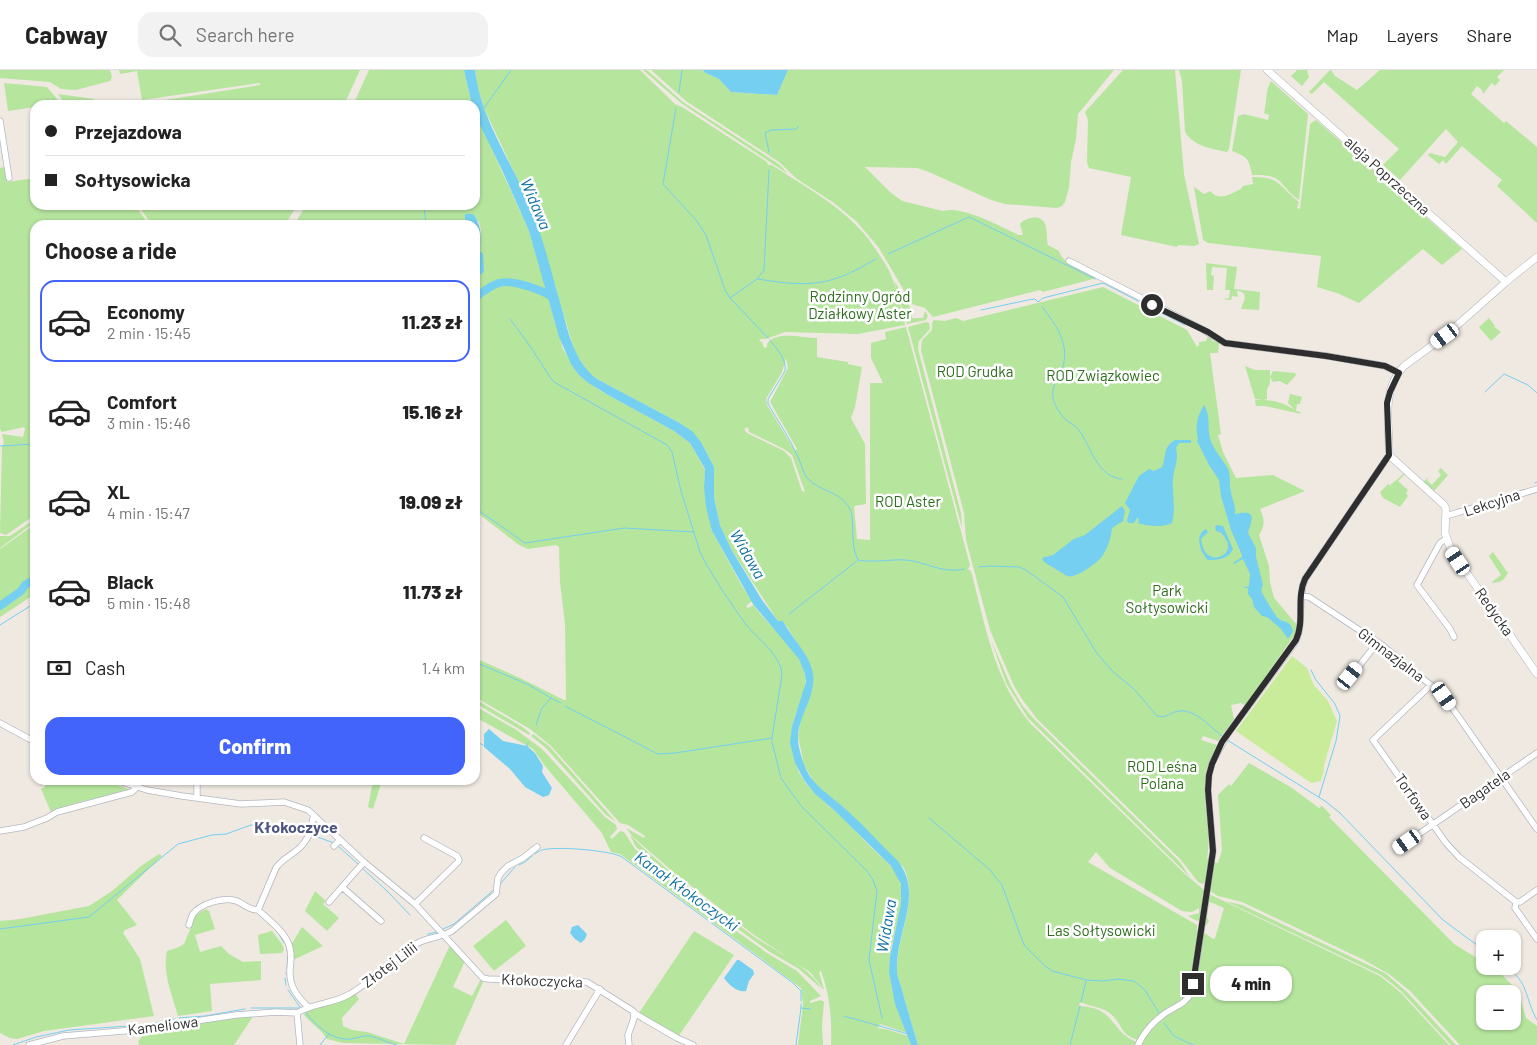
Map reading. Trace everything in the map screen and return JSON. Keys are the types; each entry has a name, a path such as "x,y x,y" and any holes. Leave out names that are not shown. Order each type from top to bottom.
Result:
{"street":[{"name":"aleja Poprzeczna","path":"1267,70 1506,282"},
{"path":"0,120 9,178"},
{"path":"1138,1045 1146,1032 1158,1019 1186,1001 1192,992 1213,851 1209,775 1212,764 1222,742 1296,640 1300,628 1301,596 1305,579 1389,455 1387,403 1399,373 1411,360 1445,336 1506,282 1537,258"},
{"path":"1069,261 1208,332 1225,343 1326,356 1385,366 1399,373"},
{"path":"1389,455 1444,505 1446,516"},
{"name":"Lekcyjna","path":"1446,516 1537,489"},
{"name":"Redycka","path":"1446,516 1446,539 1451,550 1537,674"},
{"path":"1446,539 1440,543 1417,586 1454,637"},
{"name":"Gimnazjalna","path":"1301,596 1309,597 1378,642 1444,696 1537,829"},
{"path":"1350,676 1378,642"},
{"name":"Torfowa","path":"1431,685 1373,740 1438,833 1459,857 1516,902 1515,908 1537,939"},
{"path":"0,723 30,739"},
{"name":"Bagatela","path":"1397,849 1537,753"},
{"name":"Kłokoczycka","path":"131,785 197,798 241,804 276,801 291,803 308,810 364,862 415,904 476,971 486,979 582,981 592,984 630,1008 634,1013 693,1045"},
{"path":"197,785 197,798"},
{"path":"0,831 30,825 57,812 132,792 137,787"},
{"path":"258,910 279,863 299,850 310,832 314,816"},
{"path":"310,832 327,828"},
{"path":"415,904 459,860 457,856 424,838"},
{"path":"334,846 340,840"},
{"name":"Złotej Lilii","path":"297,1013 308,1007 338,1000 350,994 418,942 459,926 496,894 498,878 505,870 537,847"},
{"path":"329,902 364,862"},
{"path":"342,887 381,921"},
{"path":"1516,902 1520,902 1537,890"},
{"path":"189,925 193,914 198,910 220,901 234,900 250,910 258,910 277,927 288,943 291,958 291,986 308,1007"},
{"path":"566,1045 600,989"},
{"name":"Kameliowa","path":"29,1045 63,1036 135,1030 236,1015 276,1012 297,1013"},
{"path":"297,1013 300,1045"},
{"path":"629,1045 628,1035 634,1013"}],"green space":[{"path":"0,70 110,70 112,77 110,81 76,90 61,89 50,82 0,78"},
{"path":"119,70 360,70 346,100 165,100 260,85 260,83 142,100 137,71 120,74"},
{"path":"369,70 464,70 471,100 355,100"},
{"path":"475,70 640,70 675,104 767,162 768,165 772,165 816,193 848,217 872,244 888,269 897,293 905,325 858,334 785,332 759,341 762,342 764,348 776,337 817,338 817,357 848,362 848,364 862,367 855,407 851,418 865,444 866,504 854,506 857,539 870,540 870,383 883,383 871,358 871,343 886,339 885,332 906,327 970,565 968,569 971,571 986,631 999,671 1018,707 1031,724 1185,874 1204,890 1200,920 1197,921 1188,916 1199,913 1199,908 1192,912 1182,911 1110,868 1096,852 1088,862 1197,925 1197,931 1213,939 1215,938 1224,908 1209,903 1207,917 1209,921 1206,926 1204,921 1209,896 1211,895 1380,976 1400,992 1449,1045 1139,1045 1138,1040 1128,1036 1110,1013 1080,1002 1079,1006 1091,1007 1106,1015 1128,1038 1137,1042 1136,1045 918,1045 897,973 909,894 904,868 842,806 828,796 814,782 804,765 798,736 801,719 807,705 806,656 783,621 778,621 731,549 720,525 714,498 714,467 701,442 691,431 678,422 597,379 587,371 575,352 532,210 484,108 477,85","holes":["786,358 788,368 770,402 797,449 795,451 767,405 766,399 782,372","748,427 749,432 784,449 792,455 805,492 802,491 791,458 784,451 747,433 744,429"]},
{"path":"643,70 647,70 683,102 780,165 788,174 681,103"},
{"path":"651,70 703,70 719,79 731,92 777,95 788,70 1114,70 1078,114 1069,188 1065,202 1057,208 1005,204 991,200 917,168 865,167 902,201 943,211 951,210 971,214 1019,235 1023,235 1020,224 1029,218 1040,219 1046,227 1048,245 1059,251 1066,261 1097,278 1043,292 1040,290 933,317 925,308 912,304 879,248 857,222 834,203 797,179 779,162 686,101"},
{"path":"1123,70 1175,70 1184,174 1199,244 1194,246 1178,245 1177,247 1121,235 1131,177 1089,168 1087,162 1088,120 1085,112"},
{"path":"1179,70 1241,70 1227,152 1198,144 1188,137 1185,132 1182,81"},
{"path":"1297,70 1307,70 1309,77 1302,86 1291,76"},
{"path":"1331,70 1335,76 1357,90 1380,70 1504,70 1497,77 1500,80 1495,86 1492,83 1483,94 1482,90 1477,86 1471,94 1504,123 1506,121 1537,147 1537,223 1497,186 1502,180 1462,146 1446,164 1443,160 1439,164 1428,155 1430,153 1445,157 1458,142 1446,129 1400,180 1383,165 1399,149 1324,82 1312,94 1309,92"},
{"path":"1271,81 1308,114 1299,200 1276,178 1252,175 1250,165 1246,159 1232,151 1238,116 1244,114 1268,120 1269,115 1264,113"},
{"path":"4,83 47,87 58,100 30,100 30,108 8,111"},
{"path":"58,94 94,100 62,100"},
{"path":"1316,120 1381,177 1381,182 1392,187 1462,249 1442,265 1423,249 1359,303 1337,293 1317,287 1321,256 1208,243 1203,240 1194,187 1204,194 1210,191 1221,197 1241,189 1243,186 1253,184 1252,177 1268,178 1299,202 1297,208 1300,209 1310,124"},
{"path":"480,123 529,231 548,293 528,286 505,282 492,285 480,292 480,220 476,220 465,214 465,220 297,220 303,210 480,210"},
{"path":"4,167 7,182 30,179 30,210 138,210 146,220 30,220 30,518 6,535 0,533 2,446 4,443 2,434 23,437 25,429 24,427 2,432 0,429 0,168"},
{"path":"142,210 294,210 288,220 148,220"},
{"path":"1206,263 1237,267 1234,289 1260,292 1259,310 1241,309 1245,298 1244,294 1240,291 1237,291 1238,297 1232,296 1231,300 1222,299 1229,298 1230,290 1225,290 1227,268 1212,267 1211,275 1214,276 1213,290 1207,290"},
{"path":"894,281 909,304 912,318 923,318 925,311 928,316 926,320 907,324"},
{"path":"496,286 530,287 542,292 548,298 563,349 578,374 599,390 674,431 690,443 705,470 704,488 712,531 752,601 746,606 748,608 754,605 760,614 791,646 802,665 806,680 805,686 792,725 793,754 797,768 815,794 889,864 896,872 900,882 902,899 891,947 890,976 894,996 907,1033 880,1024 878,1028 908,1036 911,1045 831,1045 830,1008 821,971 819,972 824,990 811,973 754,935 671,870 633,837 626,828 644,838 645,836 628,825 620,823 551,746 530,729 480,700 480,660 566,700 565,624 560,582 559,547 556,545 528,549 519,545 480,515 480,297"},
{"path":"1103,287 1187,330 1197,347 1199,342 1206,341 1211,336 1214,338 1211,341 1219,342 1218,353 1210,353 1221,434 1218,435 1223,452 1236,478 1273,475 1305,491 1260,509 1264,522 1259,535 1269,566 1274,598 1297,625 1296,633 1245,706 1241,703 1231,705 1234,719 1218,741 1203,736 1201,740 1217,745 1206,771 1207,859 1209,859 1206,882 1203,884 1198,882 1181,860 1037,719 1014,686 990,630 966,540 964,513 921,350 922,340 932,330 934,320 945,321 956,318 963,321"},
{"path":"1489,318 1494,327 1501,332 1491,341 1479,327"},
{"path":"926,322 929,323 930,329 919,341 918,349 961,513 962,528 908,327"},
{"path":"1245,366 1255,370 1270,370 1267,399 1263,400 1280,403 1295,410 1288,403 1290,394 1302,397 1300,404 1297,404 1296,411 1301,414 1265,406 1256,406 1255,400 1263,399 1255,399"},
{"path":"1273,371 1295,373 1296,375 1287,385 1280,381 1273,382 1270,377"},
{"path":"1441,468 1448,475 1434,491 1423,482 1429,477 1427,480 1432,485 1441,475 1438,471"},
{"path":"1404,473 1398,481 1408,490 1406,493 1408,496 1400,507 1383,498 1380,492 1388,484 1394,489 1390,485"},
{"path":"30,522 30,526 0,548 0,536 10,536"},
{"path":"30,528 30,580 1,602 3,605 30,586 30,597 0,617 0,549"},
{"path":"1493,552 1508,573 1499,582 1493,583 1501,575 1489,556"},
{"path":"991,640 1011,686 1022,705 1180,862 1190,877 1028,718 1006,683"},
{"path":"1292,656 1307,668 1314,685 1328,701 1337,721 1321,781 1311,783 1236,731"},
{"path":"480,702 521,726 530,733 529,735 480,706"},
{"path":"480,709 515,729 542,749 605,817 616,825 617,829 610,837 612,839 620,831 624,832 635,849 735,930 767,953 797,971 821,996 810,1001 810,1003 821,1000 824,1002 823,1045 798,1045 803,1005 801,988 620,854 611,852 602,833 545,766 533,749 480,720"},
{"path":"533,734 549,746 616,822 605,814 546,748 531,736"},
{"path":"1249,763 1292,788 1319,808 1322,806 1331,815 1329,817 1454,944 1476,957 1476,975 1502,975 1512,985 1476,985 1476,1030 1521,1030 1521,1001 1526,1018 1537,1026 1537,1045 1460,1045 1410,991 1389,974 1364,960 1242,902 1218,896 1210,891 1213,862 1218,863 1222,850 1218,795 1229,784 1231,786"},
{"path":"45,785 118,785 130,790 76,803 51,812 41,789 45,787"},
{"path":"372,785 380,785 373,809 368,807"},
{"path":"630,835 703,898 758,940 807,972 822,989 799,969 770,952 742,932 662,868 636,847"},
{"path":"159,854 162,856 117,900 137,925 125,930 123,933 140,959 154,1016 44,1031 17,1039 0,1033 0,921 89,906 112,891 141,866"},
{"path":"315,891 326,901 323,904 339,918 327,931 305,911"},
{"path":"1225,901 1242,905 1385,973 1407,992 1456,1045 1451,1045 1400,990 1381,975"},
{"path":"206,909 209,911 215,929 195,935 200,952 221,946 229,954 243,962 261,961 261,980 210,984 212,1011 178,1016 167,975 167,951 184,944 196,915"},
{"path":"506,920 526,946 494,971 473,946"},
{"path":"302,927 323,946 293,960 291,945"},
{"path":"272,931 282,944 284,949 282,953 260,954 258,935"},
{"path":"694,931 734,955 678,1037 639,1013"},
{"path":"450,945 465,961 453,987 472,996 481,979 483,982 455,1045 343,1043 327,1039 304,1015 306,1011 355,993 359,999 342,1018 343,1026 404,1044"},
{"path":"254,1015 234,1045 139,1045 138,1042 145,1032"}],"water":[{"path":"464,70 475,70 483,106 490,124 532,211 544,245 572,344 582,363 597,379 678,422 692,431 701,442 714,467 714,498 720,525 731,549 762,600 778,621 783,621 805,653 813,674 813,682 810,699 801,722 798,738 807,771 820,787 856,819 897,860 905,873 909,886 909,900 900,942 897,973 918,1045 911,1045 895,1004 889,972 890,956 901,904 901,884 891,866 815,794 804,780 795,763 790,743 792,726 806,682 799,659 753,604 712,531 706,507 705,469 690,443 674,431 587,382 571,364 559,337 529,231 480,125 480,100 471,100"},
{"path":"703,70 788,70 777,95 731,92 719,79"},
{"path":"465,214 473,214 476,220 465,220"},
{"path":"480,251 483,254 484,272 480,275"},
{"path":"1204,405 1208,417 1211,442 1229,472 1235,514 1247,513 1252,516 1248,533 1256,548 1256,557 1263,585 1261,590 1278,618 1289,623 1292,627 1293,631 1288,639 1281,629 1267,617 1262,616 1254,607 1252,599 1248,594 1248,588 1243,588 1249,586 1250,574 1243,559 1233,563 1242,555 1231,530 1221,496 1219,480 1197,441 1197,422"},
{"path":"1175,440 1191,440 1191,443 1179,443 1176,448 1172,523 1164,526 1151,526 1138,523 1139,519 1137,518 1134,523 1128,523 1130,510 1125,503 1139,476 1149,469 1154,471 1162,467 1166,449"},
{"path":"1122,506 1125,511 1123,521 1112,528 1105,552 1092,566 1076,575 1067,576 1044,562 1042,558 1053,555 1074,539 1085,535"},
{"path":"1217,525 1223,526 1233,549 1226,557 1208,560 1203,553 1199,539 1202,532 1206,529 1208,532 1201,539 1207,554 1211,557 1219,557 1228,548 1228,543 1223,535 1216,531 1215,527"},
{"path":"489,729 503,741 527,746 535,753 543,766 542,772 552,788 549,795 543,797 525,787 510,769 484,747 484,734"},
{"path":"578,925 587,934 581,943 570,933 572,927"},
{"path":"737,960 753,970 754,974 749,981 746,991 734,988 724,978"}],"waterway":[{"path":"484,108 511,70"},
{"path":"679,92 682,70"},
{"path":"676,108 663,184 696,220 706,235 725,290 730,298"},
{"path":"769,152 765,133 771,130 796,129 799,126"},
{"path":"768,338 730,298 757,279 764,270 769,170"},
{"path":"424,210 426,220"},
{"path":"888,254 969,217 1095,279"},
{"path":"758,279 796,284 815,283 840,277 876,259"},
{"path":"480,294 492,286 505,282 527,286 553,297"},
{"path":"981,310 1035,299 1038,302 1043,298 1103,283 1185,325"},
{"path":"1042,307 1057,328 1065,352 1062,369 1053,390 1055,405 1064,418 1079,430 1096,460 1106,473 1122,479"},
{"path":"510,319 554,382 667,445 672,452 681,491 700,552 705,562 744,622 773,653 781,667 782,675 772,738"},
{"path":"770,340 781,355 785,371 768,399 768,404 791,442 806,477 813,483 839,497 849,507 852,518 855,553 858,560 906,560 942,569 964,569"},
{"path":"1485,392 1504,374 1528,385 1537,393"},
{"path":"0,446 30,444"},
{"path":"480,512 525,543 624,528 694,532"},
{"path":"789,614 857,561"},
{"path":"979,567 1019,567 1026,570 1063,597 1096,652 1112,671 1134,689 1157,716 1163,717 1179,711 1185,711 1203,720 1223,737"},
{"path":"0,606 30,582"},
{"path":"0,625 30,606"},
{"path":"480,664 529,685 551,698"},
{"path":"1311,670 1316,680 1335,704 1340,716 1336,741 1319,797"},
{"path":"536,725 542,708 551,698 561,703"},
{"path":"565,706 658,754 772,738 772,740"},
{"path":"1227,740 1325,801 1340,813 1443,920 1476,944"},
{"name":"Widawa","path":"772,742 781,778 790,791 802,807 867,871 873,880 877,891 869,960 882,1018"},
{"path":"929,818 989,869 1002,885 1024,945 1045,966 1052,971 1086,980 1103,981 1118,979 1134,981 1145,990 1159,1013"},
{"name":"Kanał Kłokoczycki","path":"0,929 89,917 178,844 212,835 226,834 251,825 277,825 308,833"},
{"name":"Kanał Kłokoczycki","path":"312,835 334,843"},
{"name":"Kanał Kłokoczycki","path":"338,846 358,864"},
{"name":"Kanał Kłokoczycki","path":"535,854 541,850 570,849 606,852 622,857 793,983 801,991 801,1001"},
{"name":"Kanał Kłokoczycki","path":"519,865 532,856"},
{"name":"Kanał Kłokoczycki","path":"500,884 515,867"},
{"name":"Kanał Kłokoczycki","path":"362,868 410,915"},
{"name":"Kanał Kłokoczycki","path":"441,930 454,924 495,889"},
{"name":"Kanał Kłokoczycki","path":"428,934 437,932"},
{"path":"279,934 284,943"},
{"path":"286,945 288,955 287,968"},
{"path":"1516,975 1523,985 1537,1020"},
{"path":"285,978 286,985"},
{"path":"1081,1002 1086,981"},
{"path":"288,990 300,1007"},
{"name":"Kanał Kłokoczycki","path":"801,1004 801,1008 810,1009"},
{"path":"1070,1045 1080,1006"},
{"path":"251,1008 300,1008"},
{"path":"796,1045 801,1008"},
{"path":"179,1018 205,1016 245,1009"},
{"path":"305,1012 319,1027 331,1035 344,1039 370,1036 397,1045"},
{"name":"Kanał Kłokoczycki","path":"844,1016 908,1034"},
{"path":"13,1045 36,1037 69,1030 144,1025 175,1019"},
{"path":"1164,1023 1174,1036 1193,1045"},
{"path":"320,1045 329,1034"}],"district":[{"name":"Kłokoczyce","path":"296,827"}],"route":[{"path":"1152,305 1208,332 1221,342 1385,366 1399,373 1387,403 1389,455 1305,579 1301,590 1299,634 1292,647 1222,742 1212,764 1208,790 1213,851 1193,984"}],"park label":[{"name":"Rodzinny Ogród Działkowy Aster","path":"860,306"},
{"name":"ROD Grudka","path":"975,372"},
{"name":"ROD Związkowiec","path":"1103,376"},
{"name":"ROD Aster","path":"908,502"},
{"name":"Park Sołtysowicki","path":"1167,600"},
{"name":"ROD Leśna Polana","path":"1162,776"},
{"name":"Las Sołtysowicki","path":"1101,931"}]}
